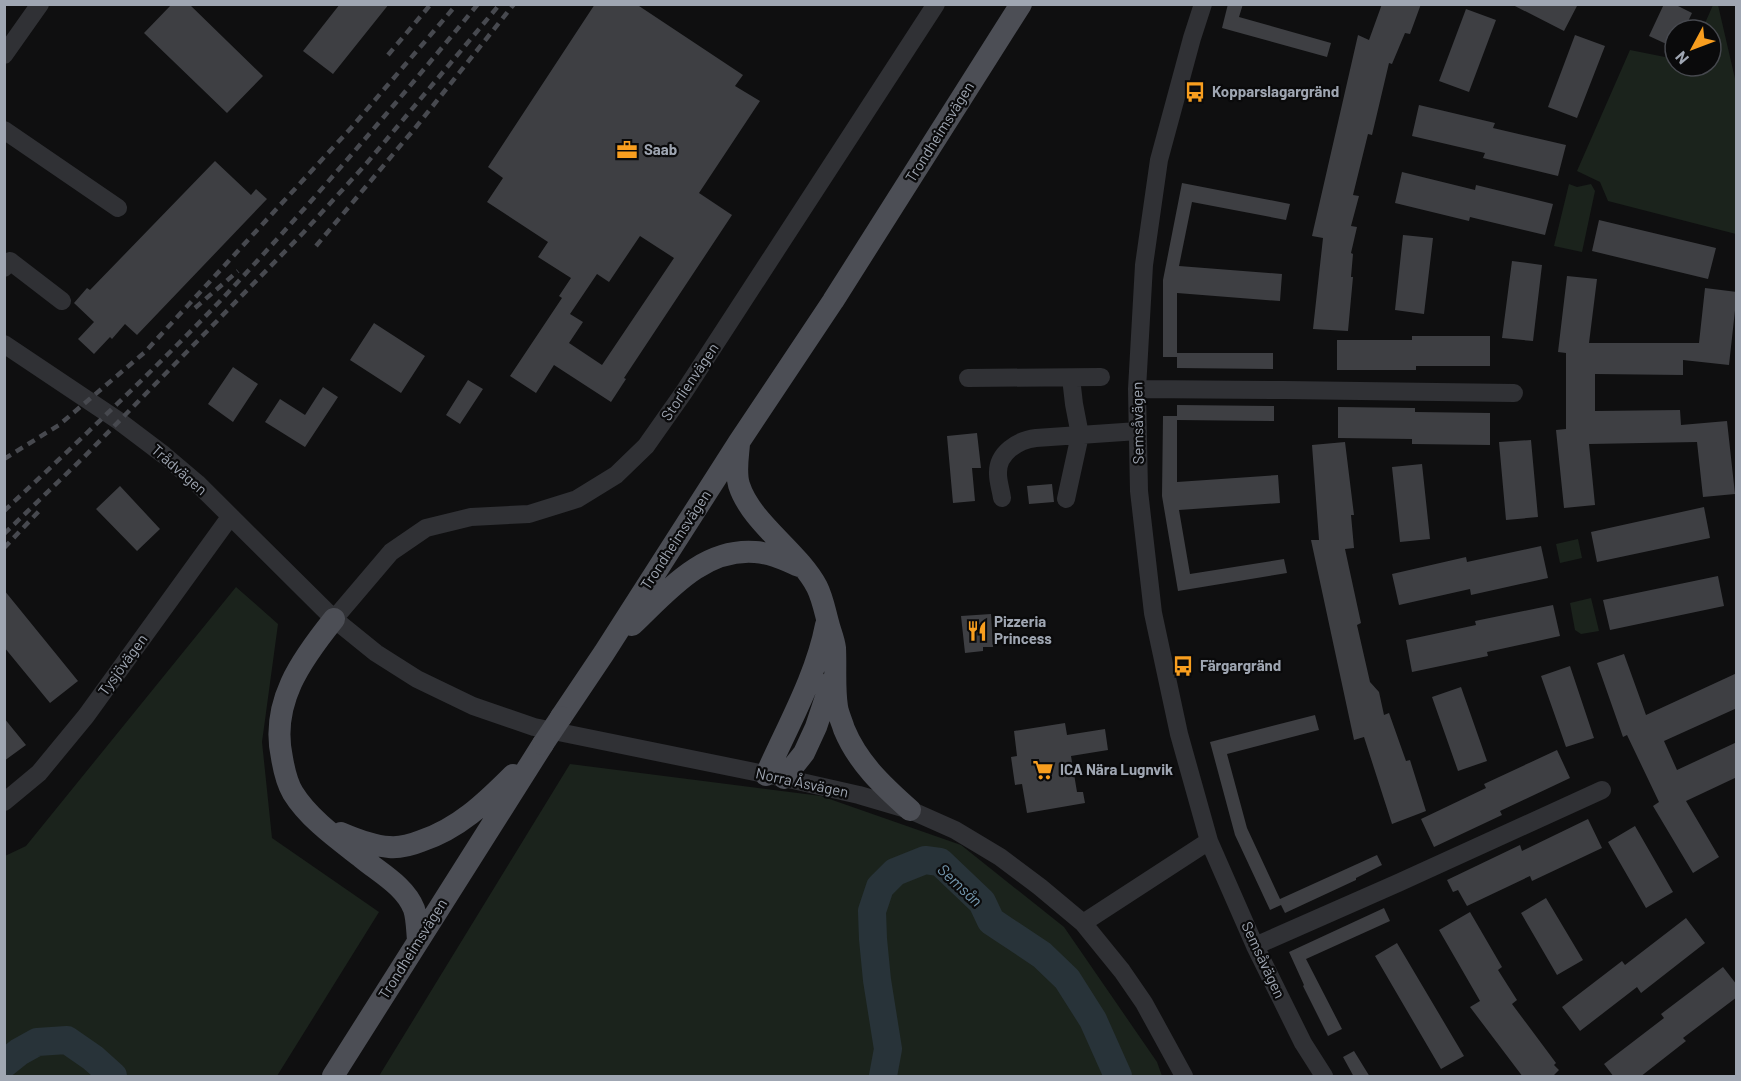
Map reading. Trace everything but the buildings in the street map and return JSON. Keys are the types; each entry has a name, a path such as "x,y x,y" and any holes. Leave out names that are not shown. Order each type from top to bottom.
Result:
{"main road":[{"name":"Trondheimsvägen","path":"333,1077 543,744 566,726 604,653 739,442 833,301 1021,4"},
{"path":"739,442 737,465 739,484 746,500 803,568 815,584 824,602 835,646 834,672 837,710 848,738 860,759 881,784 910,810"},
{"path":"604,653 677,582 698,566 716,557 736,552 757,552 778,557 803,568"},
{"path":"775,776 822,643 827,618"},
{"path":"334,619 309,649 289,686 281,715 278,742 284,771 292,792 320,823 397,885 406,895 414,910 418,940"},
{"path":"775,776 804,753 816,727 834,672"},
{"path":"320,823 357,839 390,847 410,845 435,837 456,826 480,806 543,744"}],"street":[{"path":"4,55 40,4"},
{"name":"Storlienvägen","path":"334,619 391,552 426,528 471,517 529,514 577,498 616,475 646,446 691,383 936,4"},
{"name":"Semsåvägen","path":"1203,4 1159,160 1144,265 1137,389 1139,491 1153,613 1179,734 1209,841 1303,1043 1324,1077"},
{"path":"4,130 118,208"},
{"path":"4,268 10,261 62,301"},
{"name":"Trådvägen","path":"4,344 119,421 165,455 197,483 334,619"},
{"path":"968,378 1101,377"},
{"path":"1066,499 1080,435 1071,378"},
{"path":"1137,389 1514,393"},
{"path":"1002,498 998,472 1001,462 1007,451 1025,439 1138,431"},
{"name":"Tysjövägen","path":"4,802 39,773 86,716 230,517"},
{"name":"Norra Åsvägen","path":"334,619 376,653 417,679 473,706 534,728 566,726 859,795 910,810 955,830 1000,857 1083,923 1122,971 1144,1003 1184,1077"},
{"path":"1256,946 1602,790"},
{"path":"1083,923 1209,841"}],"shaded area":[{"path":"1713,5 1718,5 1721,18 1707,18"},
{"path":"1723,27 1736,83 1736,234 1608,201 1600,182 1577,171 1630,50 1663,57 1663,78 1723,78"},
{"path":"1569,184 1577,187 1591,184 1595,191 1582,252 1554,246"},
{"path":"1578,539 1582,558 1560,563 1556,544"},
{"path":"236,587 278,624 262,742 272,838 379,912 277,1076 5,1076 5,856 26,846"},
{"path":"1591,598 1599,631 1581,634 1575,630 1570,603"},
{"path":"570,764 821,796 961,845 1064,927 1157,1062 1162,1076 379,1076"}],"waterway":[{"name":"Semsån","path":"883,1076 888,1049 877,980 872,911 880,887 895,872 925,860 940,862 982,902 991,921 1042,955 1067,979 1093,1020 1118,1076"},
{"path":"4,1064 37,1042 67,1040 93,1058 113,1076"}],"railway":[{"path":"388,55 431,4"},
{"path":"4,459 59,425 145,352 351,128 457,4"},
{"path":"4,511 222,299 352,154 478,4"},
{"path":"4,534 84,457 303,233 366,164 500,4"},
{"path":"316,246 416,127 514,4"},
{"path":"195,308 238,271"},
{"path":"4,548 40,510"}],"place":[{"name":"Kopparslagargränd","path":"1195,92"},
{"name":"Saab","path":"627,150"},
{"name":"Pizzeria Princess","path":"977,631"},
{"name":"Färgargränd","path":"1183,666"},
{"name":"ICA Nära Lugnvik","path":"1043,770"}]}
